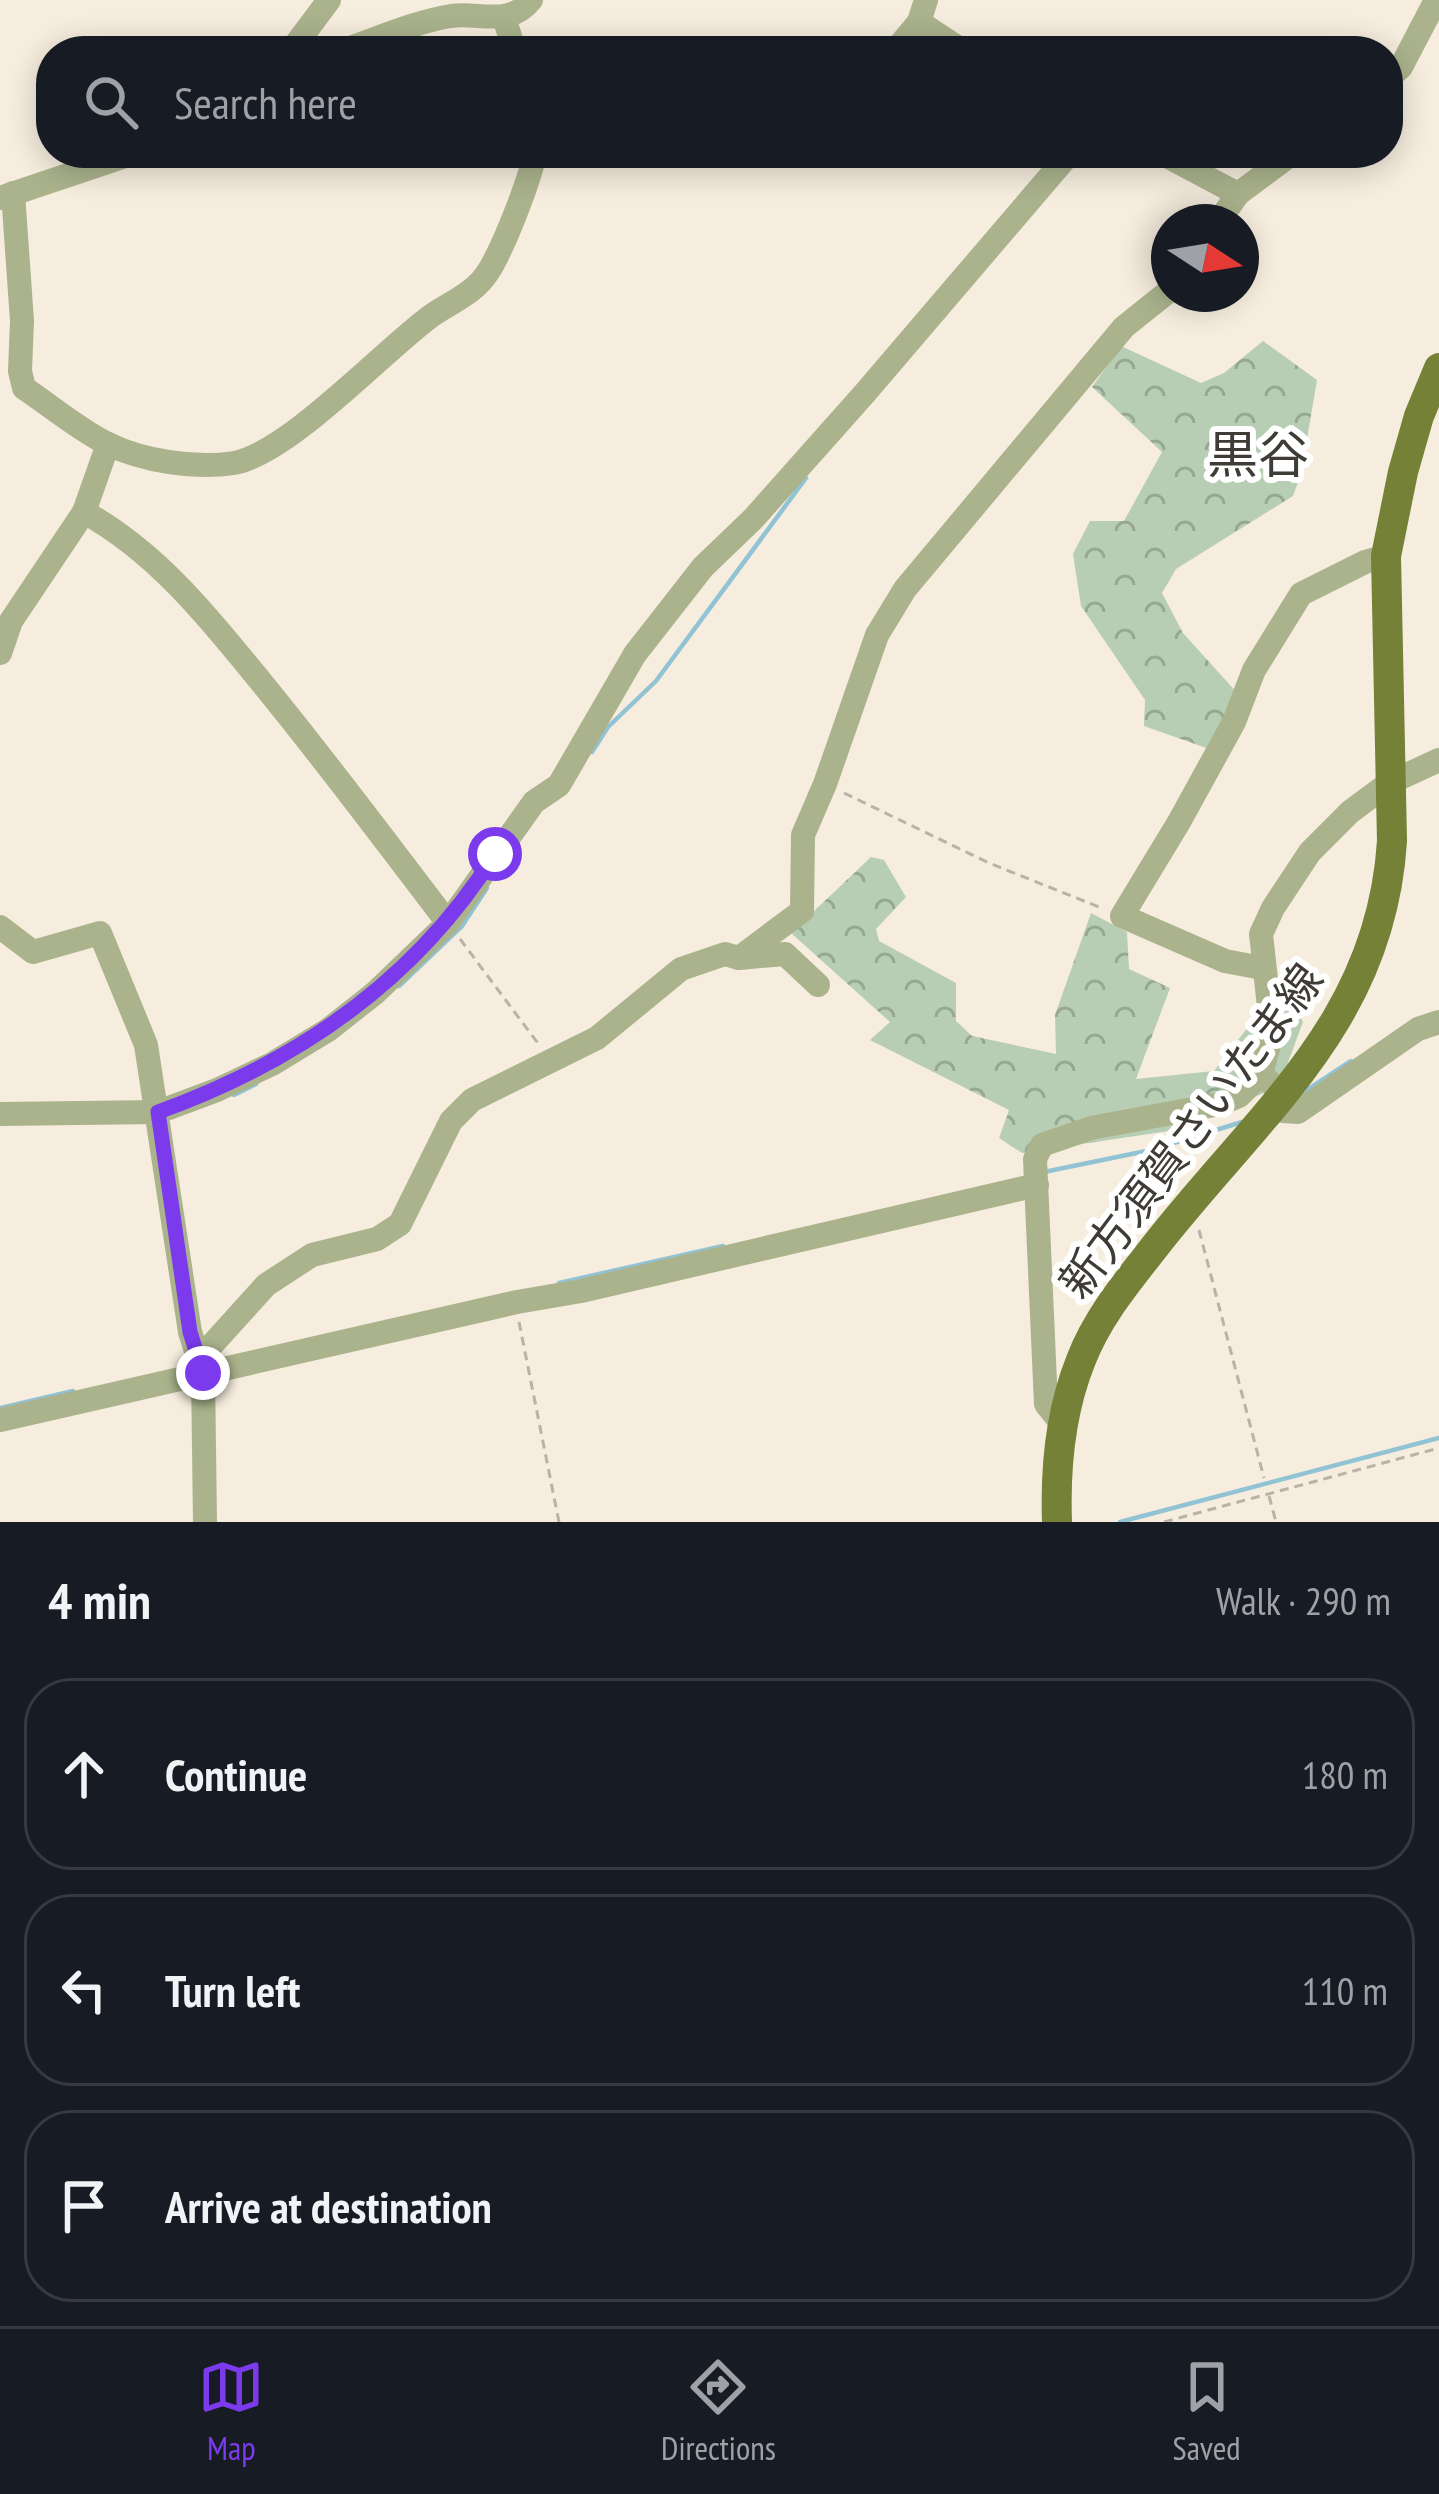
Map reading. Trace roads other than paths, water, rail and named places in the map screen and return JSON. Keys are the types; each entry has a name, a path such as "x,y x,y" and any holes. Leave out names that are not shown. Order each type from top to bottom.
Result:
{"main road":[{"name":"新方須賀さいたま線","path":"1057,1522 1062,1424 1094,1332 1191,1200 1277,1102 1331,1031 1370,956 1389,878 1386,556 1402,472 1439,368"}],"street":[{"path":"302,36 329,0"},
{"path":"388,36 451,16 504,18 523,10 531,0"},
{"path":"1403,63 1436,0"},
{"path":"906,36 923,11 948,36"},
{"path":"504,18 510,36"},
{"path":"88,168 6,195 19,242 24,388 108,444 152,458 237,463 326,407 430,317 476,287 490,270 530,168"},
{"path":"0,1114 158,1112 272,1064 328,1030 375,993 448,923 533,802 559,785 635,654 704,567 865,393 1057,168"},
{"path":"1189,168 1238,194"},
{"path":"1231,204 1273,168"},
{"path":"740,958 802,910 803,835 826,784 869,651 905,589 1124,327 1151,305"},
{"path":"0,653 11,622 84,512 108,444"},
{"path":"84,512 103,522 188,592 448,923"},
{"path":"1262,968 1225,961 1122,916 1190,802 1234,722 1255,670 1301,595 1386,556"},
{"path":"1062,1424 1046,1404 1035,1159 1042,1145 1091,1128 1220,1104 1239,1096 1261,1074 1272,1034 1261,934 1310,851 1389,783 1439,760"},
{"path":"0,927 33,952 100,933 146,1045 190,1332 201,1366 205,1522"},
{"path":"201,1366 266,1285 312,1256 377,1239 400,1224 451,1120 472,1100 597,1038 681,969 725,954 740,958 784,955 818,985"},
{"path":"1261,1074 1277,1089 1283,1111 1298,1112 1418,1029 1439,1022"},
{"path":"0,1420 201,1366 581,1291 1037,1184"}],"waterway":[{"path":"592,752 608,727 656,681 806,478"},
{"path":"399,986 462,926 487,888"},
{"path":"1301,1094 1351,1061"},
{"path":"234,1095 256,1084"},
{"path":"1044,1172 1151,1150 1242,1122"},
{"path":"559,1283 723,1246"},
{"path":"0,1408 73,1391"},
{"path":"1120,1522 1439,1438"}],"district":[{"name":"黒谷","path":"1258,454"}]}
